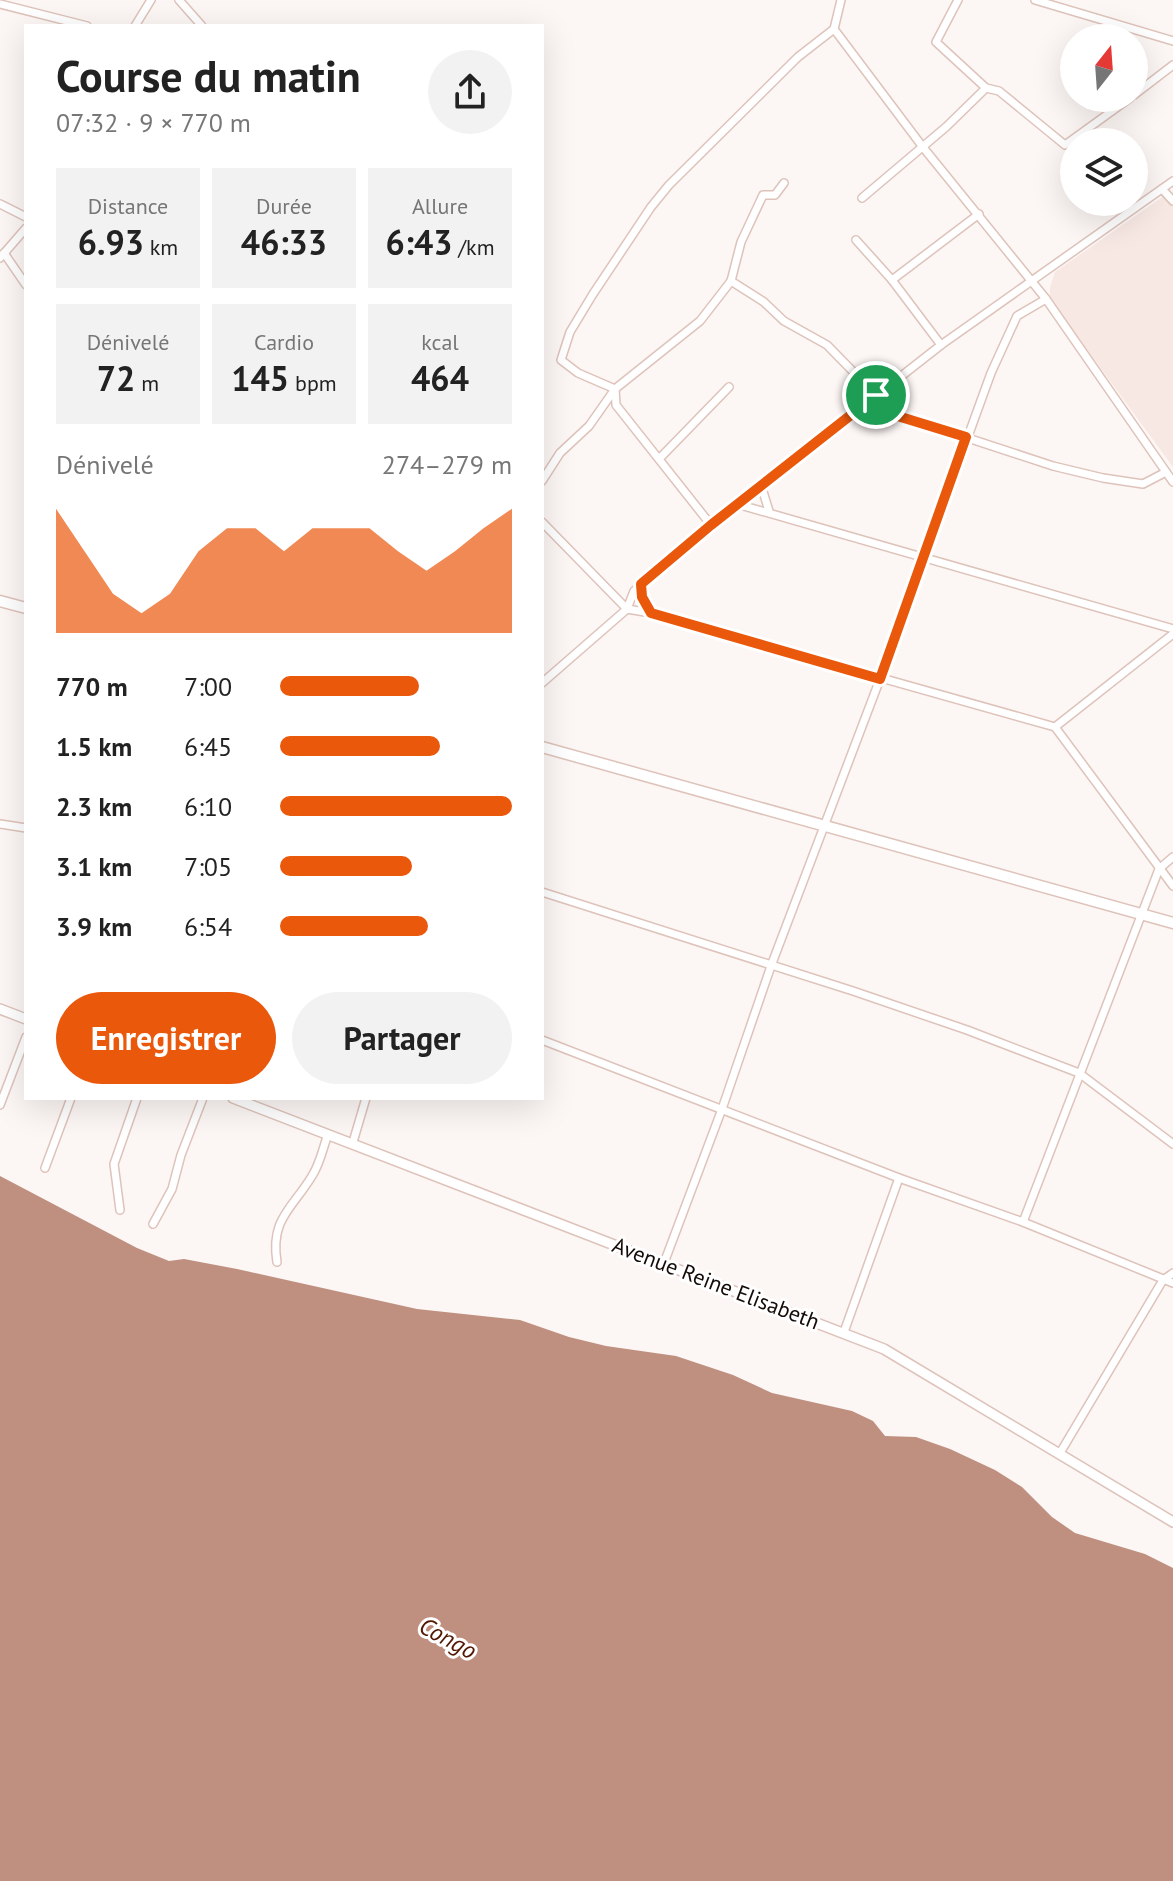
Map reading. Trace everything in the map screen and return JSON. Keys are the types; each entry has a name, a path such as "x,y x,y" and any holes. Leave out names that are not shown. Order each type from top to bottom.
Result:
{"main road":[{"path":"0,601 24,607"},
{"path":"544,748 1173,923"}],"street":[{"path":"136,24 151,0"},
{"path":"179,0 200,24"},
{"path":"615,389 578,373 561,360 577,319 669,185 789,66 834,29 841,0"},
{"path":"958,0 936,42 986,88 999,91 1065,145 1110,112"},
{"path":"1035,0 1173,41"},
{"path":"0,4 79,24"},
{"path":"834,29 922,146 1046,299 1173,482"},
{"path":"1148,84 1173,65"},
{"path":"862,198 986,88"},
{"path":"544,681 627,609 634,591 641,584 737,504 941,345 1173,181"},
{"path":"544,478 560,453 589,426 615,389 700,321 731,281 741,242 763,195 775,195 784,183"},
{"path":"1162,189 1173,201"},
{"path":"0,204 24,216"},
{"path":"892,280 979,214"},
{"path":"24,230 2,256 24,283"},
{"path":"856,240 892,280 941,345"},
{"path":"731,281 764,302 784,321 827,345 876,395"},
{"path":"664,1263 966,437 1017,316 1046,299"},
{"path":"889,385 891,414"},
{"path":"659,459 729,387"},
{"path":"615,389 616,405 711,525"},
{"path":"864,404 1053,466 1103,478 1143,484 1166,472"},
{"path":"761,485 769,511"},
{"path":"737,504 924,556 1173,632"},
{"path":"544,524 627,609 651,613 1055,727 1173,886"},
{"path":"641,584 642,597 651,613"},
{"path":"1055,727 1173,632"},
{"path":"0,824 24,828"},
{"path":"1023,1222 1159,869 1173,857"},
{"path":"544,893 953,1025 1079,1073 1173,1144"},
{"path":"0,1009 24,1018"},
{"path":"544,1041 899,1178 1023,1222 1173,1283"},
{"path":"0,1105 24,1042"},
{"path":"45,1168 70,1100"},
{"path":"120,1210 114,1164 136,1100"},
{"path":"153,1224 172,1189 181,1155 202,1100"},
{"name":"Avenue Reine Elisabeth","path":"238,1100 844,1332 897,1356 1173,1522"},
{"path":"353,1142 365,1100"},
{"path":"277,1262 274,1240 290,1205 313,1175 328,1134"},
{"path":"844,1332 899,1178"},
{"path":"1060,1453 1163,1280 1173,1273"}],"shaded area":[{"path":"1167,194 1173,201 1173,467 1050,299 1055,272 1135,216 1148,216 1148,207"}],"water":[{"name":"Congo","path":"0,1176 137,1248 169,1261 184,1259 237,1269 417,1309 520,1320 606,1346 676,1356 733,1375 772,1393 852,1411 873,1421 885,1436 916,1437 995,1470 1022,1487 1052,1517 1075,1533 1145,1554 1173,1568 1173,1881 0,1881"}],"route":[{"path":"889,385 891,414 966,437 880,679 651,613 642,597 641,584 876,395 889,385"}]}
